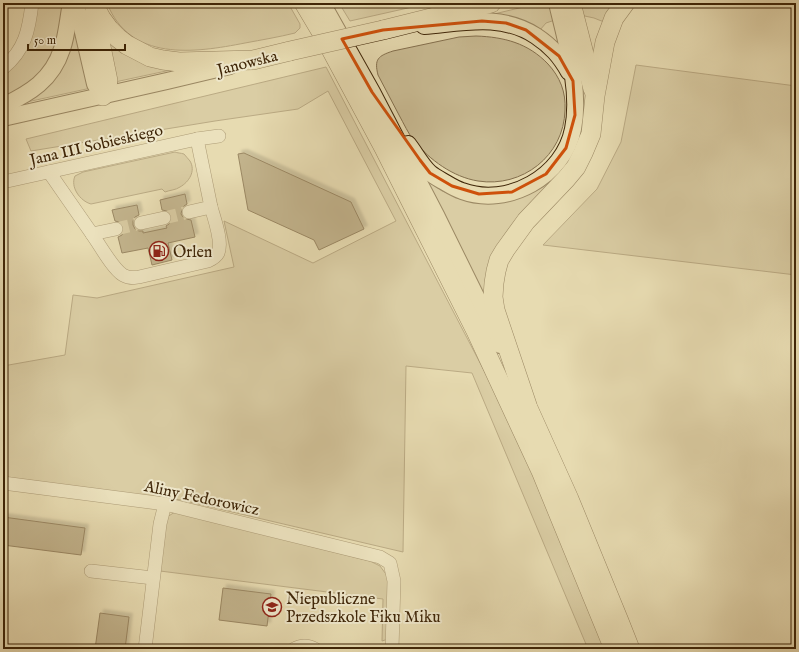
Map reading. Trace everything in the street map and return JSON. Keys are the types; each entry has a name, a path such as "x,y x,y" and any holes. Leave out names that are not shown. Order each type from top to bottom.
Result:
{"highway":[{"path":"94,3 97,27 108,81 103,96"},
{"path":"94,3 101,18 118,38 127,45 150,57 179,62 252,60"},
{"path":"304,3 326,40 384,148 476,331 541,471 614,649"},
{"name":"Janowska","path":"252,60 383,30 491,3"},
{"path":"571,3 595,96"},
{"path":"625,3 614,18 603,51 595,96 591,134 583,153 576,167 526,221 505,250 499,260 496,271 493,297 495,310 528,408 569,500 620,621 630,649"}],"main road":[{"path":"3,106 16,100 37,86 54,67 62,48 71,3"},
{"path":"75,3 95,84 103,96"},
{"path":"322,3 372,92 437,217 500,346 528,408"},
{"path":"372,92 430,173 440,180 462,191 495,195 512,192 531,184 553,168 566,148 573,130 576,100 570,59 557,3"},
{"path":"383,30 482,21 494,21 511,24 526,30 544,41 559,56 573,81"},
{"name":"Janowska","path":"3,118 103,96 252,60"}],"street":[{"path":"3,68 20,50 30,21 32,3"},
{"name":"Jana III Sobieskiego","path":"3,182 197,139 219,136"},
{"path":"49,172 116,269 124,276 132,278 154,274 208,261 215,257 219,251 220,244 197,139"},
{"path":"189,212 212,207"},
{"path":"141,223 164,218"},
{"path":"92,234 116,229"},
{"name":"Aliny Fedorowicz","path":"3,483 165,504 380,556 390,563 394,581 392,649"},
{"path":"145,649 160,524 165,504"},
{"path":"91,571 153,578"},
{"path":"294,649 308,646 315,649"}],"highlighted area":[{"path":"482,21 506,23 526,30 559,56 573,81 575,115 566,148 546,174 512,192 479,194 452,186 430,173 420,160 372,92 342,39 383,30"}],"shaded area":[{"path":"35,3 62,3 61,25 56,44 49,60 40,74 27,85 3,99 3,73"},
{"path":"107,3 288,3 300,24 300,28 295,33 225,47 185,50 166,49 147,44 131,36 117,22"},
{"path":"339,3 430,3 350,21"},
{"path":"540,3 552,3 555,20 546,23 540,30 506,16 494,14"},
{"path":"577,3 616,3 604,22 580,15"},
{"path":"75,20 91,88 27,102"},
{"path":"573,32 590,110 575,156 546,192 486,302 423,178 442,191 478,201 567,161"},
{"path":"476,36 515,42 524,46 540,57 556,74 563,91 565,103 563,127 549,155 525,174 494,182 478,181 460,176 443,167 427,155 414,141 406,128 378,75 377,70 378,59 393,51 459,37"},
{"path":"107,37 180,68 115,82"},
{"path":"636,65 796,86 796,275 543,245 597,189 621,142"},
{"path":"326,67 504,409 540,488 606,649 588,649 472,373 406,366 403,552 181,500 3,477 3,473 5,473 3,465 3,366 65,355 73,295 97,298 234,267 224,221 313,263 396,221 328,91 298,109 31,151 26,139"},
{"path":"175,152 184,154 192,165 191,176 177,189 165,192 162,189 91,204 83,200 75,189 75,176 83,172"},
{"path":"175,512 370,561 380,566 388,577 388,639 382,641 383,599 160,571 167,517"}],"building":[{"path":"244,153 351,202 364,229 319,250 314,240 248,210 238,154"},
{"path":"185,194 187,204 182,209 181,214 186,219 191,220 195,237 168,243 172,260 152,265 148,248 122,253 118,237 122,235 124,227 119,222 115,221 112,210 137,205 139,215 135,217 133,221 135,229 143,231 143,233 167,228 166,226 171,221 172,216 167,211 162,210 160,200"},
{"path":"3,517 85,528 81,555 3,545"},
{"path":"223,588 271,594 267,626 219,620"},
{"path":"100,613 129,617 125,649 95,649"}],"tunnel":[{"path":"164,218 189,212"},
{"path":"116,229 141,223"}],"place":[{"name":"Orlen","path":"159,251"},
{"name":"Niepubliczne Przedszkole Fiku Miku","path":"272,607"}]}
